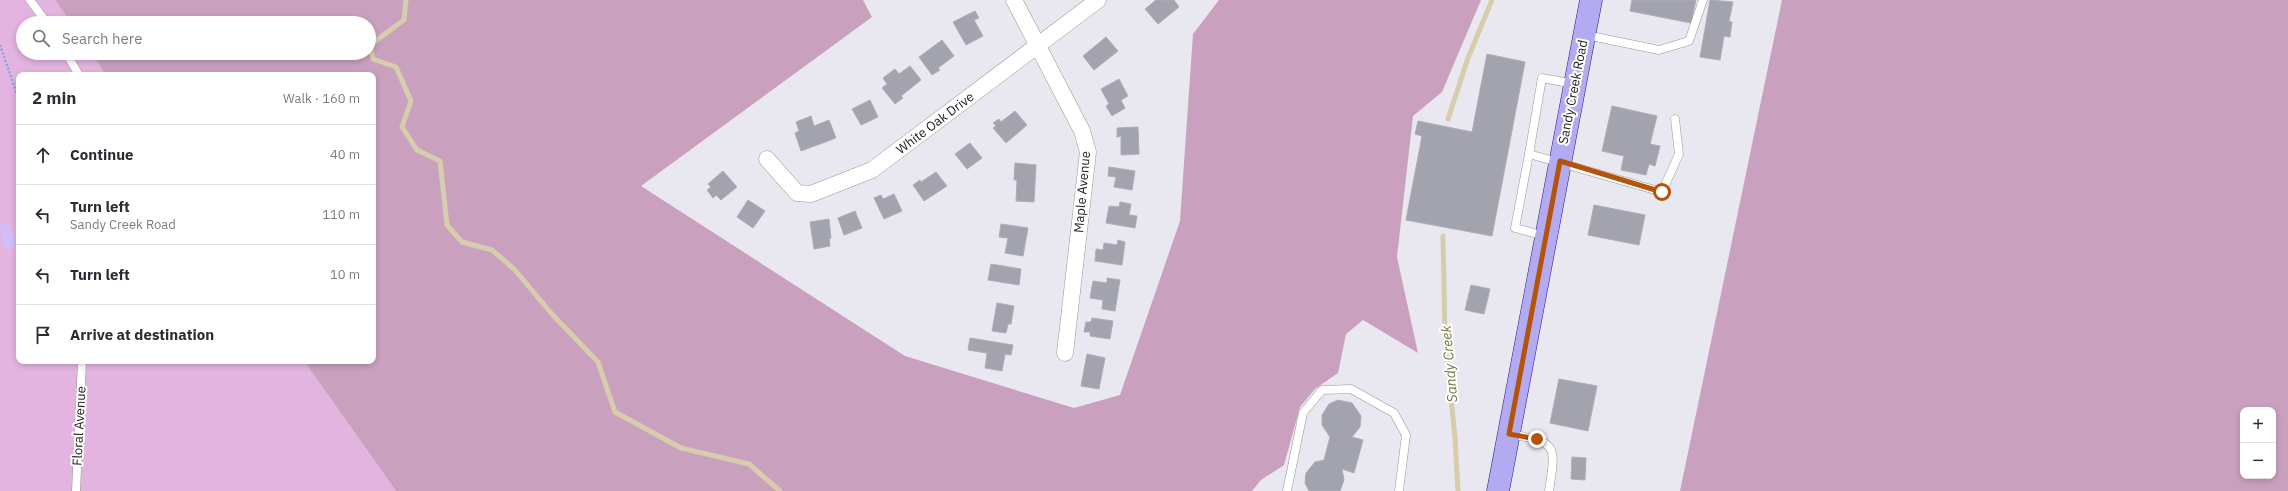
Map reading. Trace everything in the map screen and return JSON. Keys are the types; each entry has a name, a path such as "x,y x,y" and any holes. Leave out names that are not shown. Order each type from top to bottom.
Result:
{"main road":[{"name":"Sandy Creek Road","path":"1498,491 1591,0"}],"street":[{"name":"Maple Avenue","path":"1014,0 1082,131 1088,152 1064,353"},
{"name":"White Oak Drive","path":"767,159 797,193 811,194 872,170 1098,0"}],"lane":[{"path":"30,0 42,16"},
{"path":"1584,35 1659,50 1689,41 1703,0"},
{"path":"70,60 77,72"},
{"path":"1546,236 1515,228 1542,78 1575,84"},
{"path":"1529,154 1560,161 1662,192 1679,154 1675,119"},
{"name":"Floral Avenue","path":"76,491 82,364"},
{"path":"1286,491 1303,412 1322,390 1351,389 1394,413 1406,434 1399,491"},
{"path":"1509,434 1537,439 1550,446 1553,467 1549,491"}],"path":[{"path":"0,45 16,91"}],"shaded area":[{"path":"0,0 55,0 66,16 16,16 16,60 96,60 104,72 16,72 16,364 306,364 396,491 0,491"},
{"path":"55,0 863,0 872,17 641,186 905,356 1074,408 1120,395 1180,221 1193,34 1219,0 1481,0 1442,92 1413,116 1397,257 1418,353 1363,320 1346,334 1338,373 1315,389 1300,407 1284,465 1261,480 1252,491 396,491 306,364 376,364 376,72 104,72 96,60 376,60 376,16 66,16"},
{"path":"1782,0 2288,0 2288,491 1680,491"}],"sand":[{"path":"0,221 4,222 10,227 14,235 15,247 10,250 2,244"}],"building":[{"path":"1156,0 1174,0 1179,7 1158,24 1145,9"},
{"path":"1632,0 1696,0 1691,23 1630,11"},
{"path":"1710,0 1733,2 1729,21 1732,22 1730,37 1724,36 1720,60 1700,57"},
{"path":"975,11 979,18 974,20 983,36 966,45 953,22"},
{"path":"1106,37 1118,51 1094,70 1083,56"},
{"path":"942,40 954,56 938,68 940,70 932,75 919,57"},
{"path":"1487,54 1525,62 1492,236 1406,220 1422,136 1415,134 1418,121 1472,132"},
{"path":"910,66 921,80 901,96 903,98 895,104 882,88 887,84 883,78 895,69 899,74"},
{"path":"1119,79 1128,96 1121,100 1125,108 1112,116 1106,106 1109,104 1101,89"},
{"path":"870,100 878,117 861,125 852,109"},
{"path":"1612,106 1657,116 1650,144 1660,146 1655,166 1649,164 1646,175 1621,170 1624,156 1602,151"},
{"path":"1015,111 1027,125 1006,143 993,128 996,126 993,123 999,119 1001,122"},
{"path":"811,116 814,126 829,120 836,138 801,151 795,133 799,131 796,122"},
{"path":"1138,127 1139,154 1121,155 1121,136 1117,137 1117,128"},
{"path":"970,143 982,158 967,169 955,154"},
{"path":"1015,163 1036,165 1034,202 1016,201 1017,180 1014,180"},
{"path":"1109,167 1135,171 1132,190 1114,187 1116,177 1108,176"},
{"path":"723,171 737,187 721,200 716,195 713,198 707,190 711,187 708,184"},
{"path":"936,172 947,186 924,201 913,185 920,180 921,182"},
{"path":"894,194 902,211 884,219 874,198 881,195 883,199"},
{"path":"748,200 765,211 753,228 737,217"},
{"path":"1120,202 1131,204 1129,215 1137,216 1135,228 1106,223 1109,206 1119,207"},
{"path":"1594,205 1645,215 1639,245 1588,235"},
{"path":"855,211 862,228 844,235 838,218"},
{"path":"829,219 831,238 829,239 830,246 814,249 810,222"},
{"path":"1001,224 1028,228 1023,256 1005,253 1008,238 999,237"},
{"path":"1118,240 1125,242 1122,265 1095,261 1096,249 1103,250 1104,243 1117,245"},
{"path":"991,264 1021,269 1019,285 988,280"},
{"path":"1107,278 1120,280 1115,311 1102,309 1103,300 1090,298 1093,281 1107,283"},
{"path":"1471,285 1490,289 1484,314 1465,310"},
{"path":"997,303 1014,306 1011,324 1008,324 1006,333 992,331"},
{"path":"1092,318 1113,321 1110,339 1090,336 1090,332 1084,332 1086,322 1091,322"},
{"path":"970,338 1013,345 1011,355 1005,354 1002,371 985,368 987,353 968,350"},
{"path":"1087,354 1105,358 1099,389 1081,386"},
{"path":"1559,379 1597,386 1588,431 1550,423"},
{"path":"1338,400 1352,403 1361,416 1360,427 1352,437 1363,440 1354,473 1342,469 1344,480 1340,491 1309,491 1305,483 1306,473 1315,462 1324,460 1330,437 1322,425 1322,415 1329,404"},
{"path":"1572,457 1586,458 1585,480 1571,479"}],"waterway":[{"path":"376,41 404,20 406,0"},
{"name":"Sandy Creek","path":"1448,119 1468,58 1492,0"},
{"path":"376,60 396,67 411,101 402,127 417,150 440,161 447,225 462,242 492,250 515,270 551,313 598,362 615,412 681,448 749,464 780,491"},
{"name":"Sandy Creek","path":"1443,236 1445,337 1455,438 1458,491"}],"route":[{"path":"1537,439 1509,434 1560,161 1662,192"}]}
